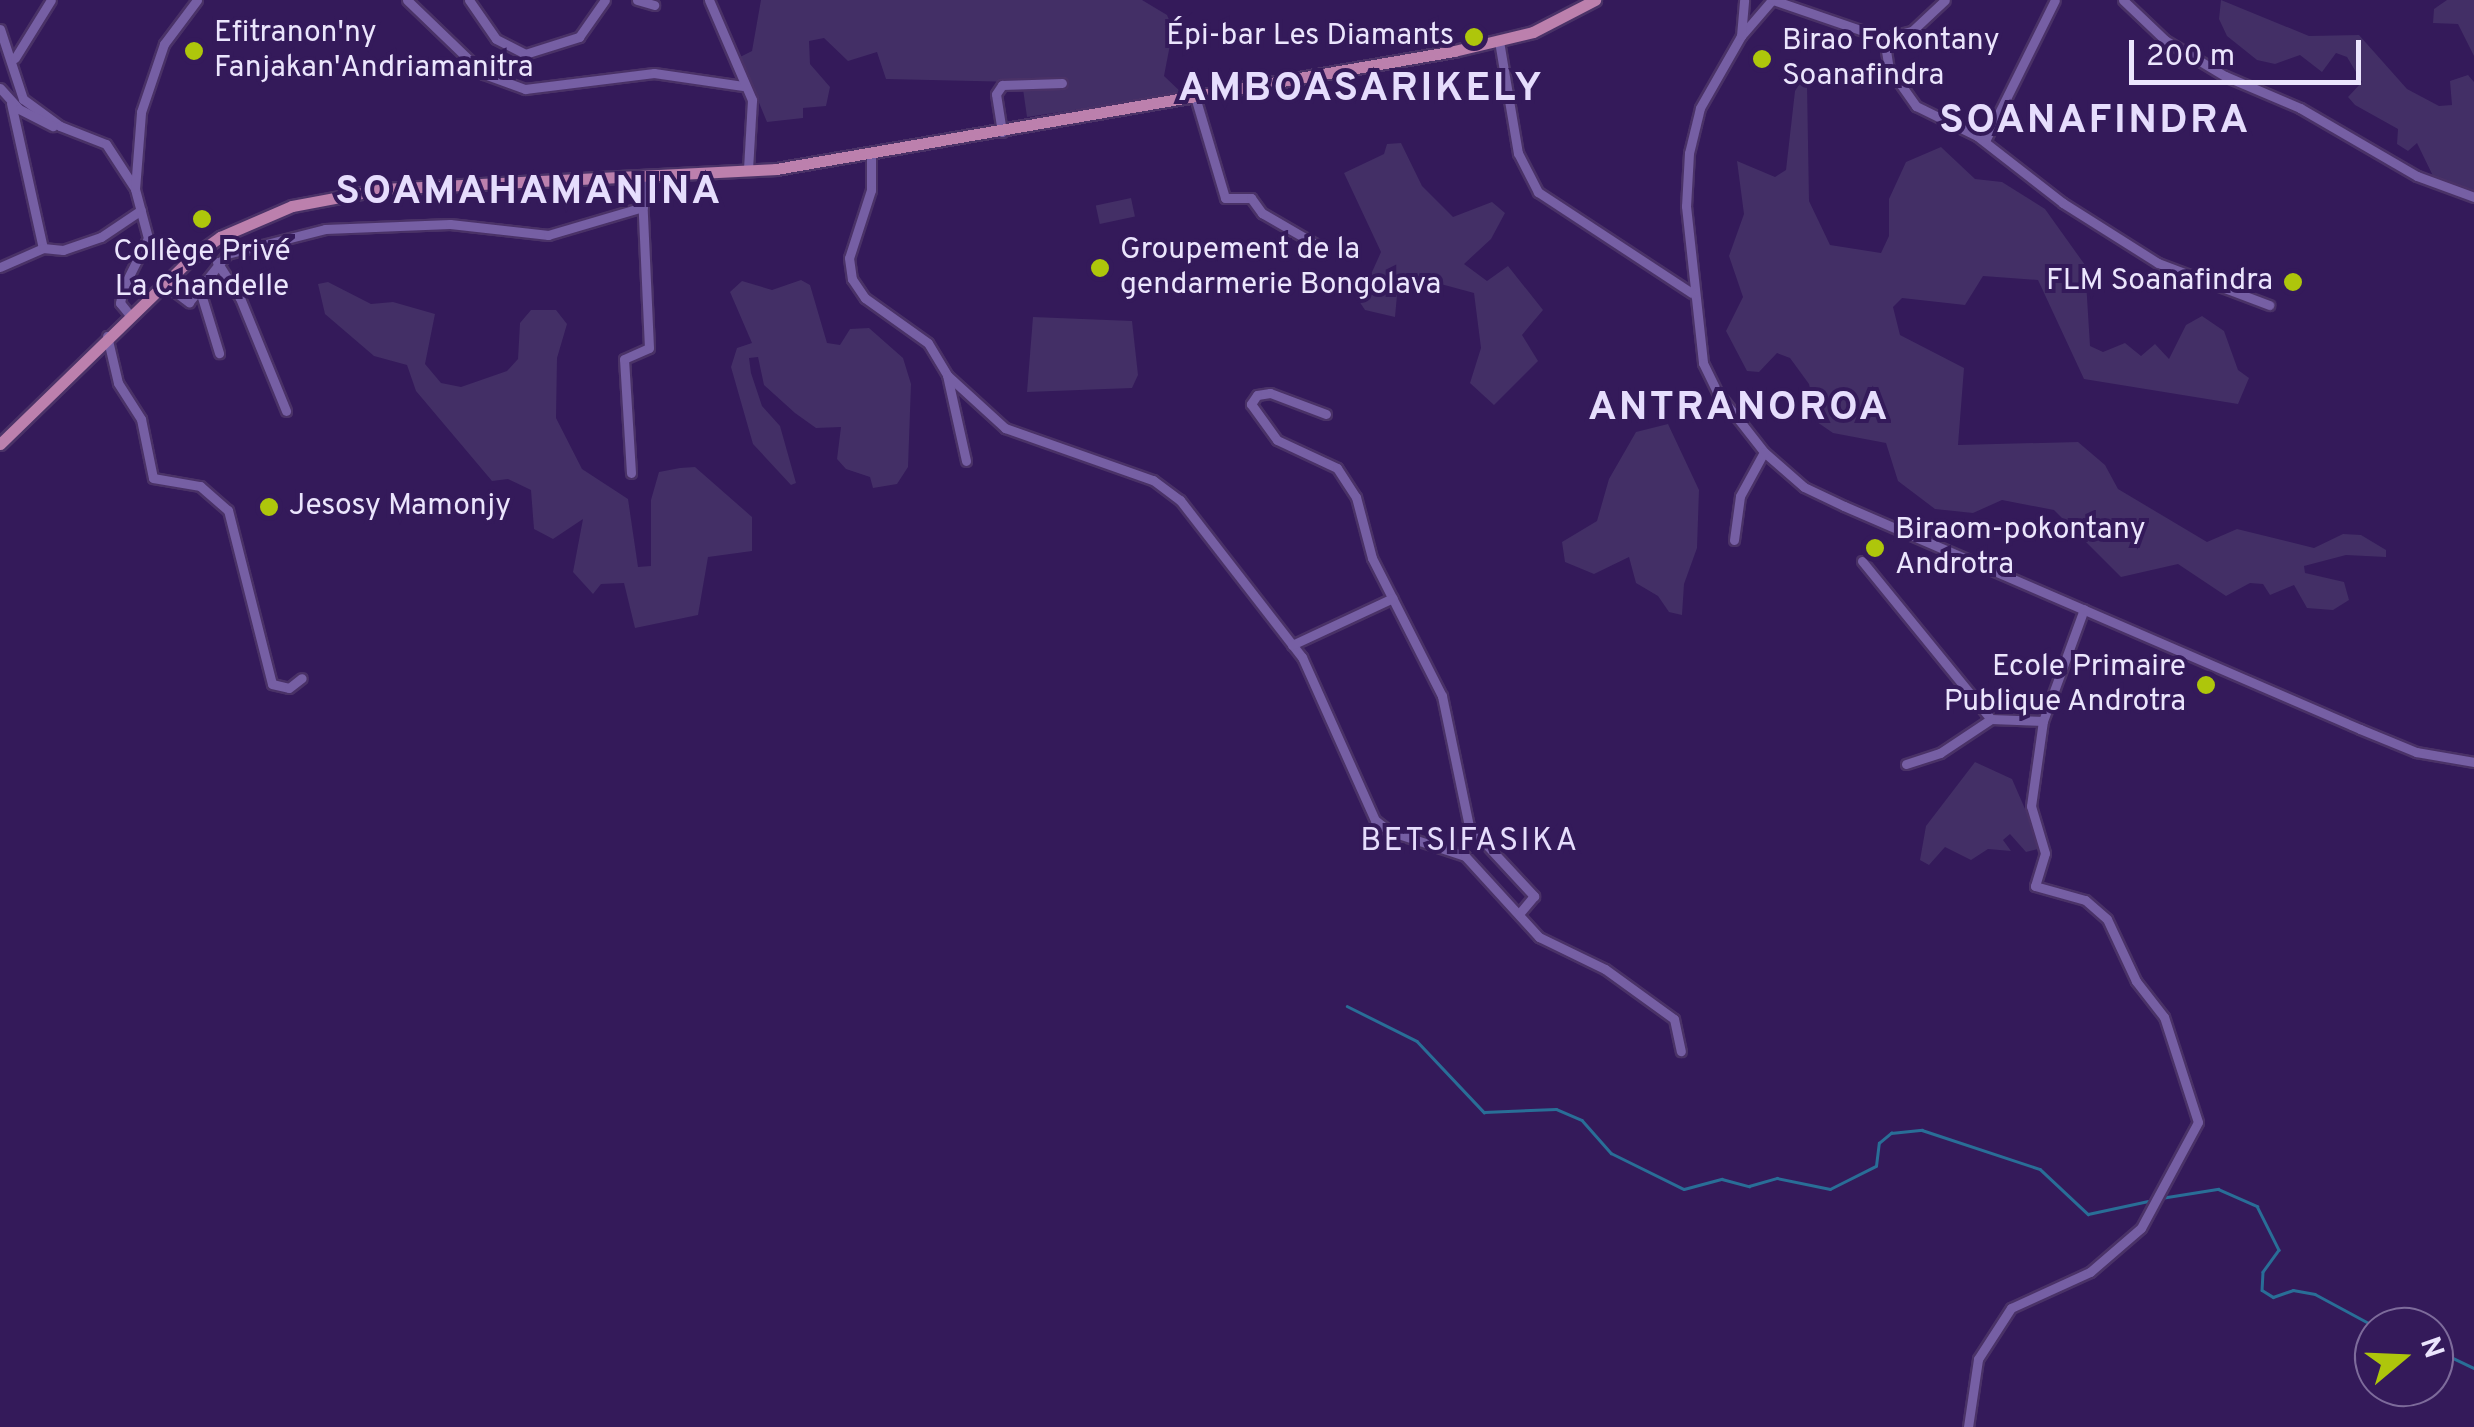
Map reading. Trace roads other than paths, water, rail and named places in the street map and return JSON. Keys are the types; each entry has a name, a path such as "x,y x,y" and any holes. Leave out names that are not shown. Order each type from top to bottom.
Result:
{"main road":[{"path":"0,444 6,428 162,282 220,237 328,197 748,170 871,153 1196,100 1499,42 1569,17 1594,0"}],"street":[{"path":"15,58 52,0"},
{"path":"135,189 148,83 164,44 196,0"},
{"path":"407,0 484,74 524,89 654,73 743,86"},
{"path":"469,0 496,39 526,54 579,37 606,0"},
{"path":"638,0 654,5"},
{"path":"709,0 752,100 748,170"},
{"path":"1742,36 1744,0"},
{"path":"1945,0 1912,31 1884,38 1773,0 1742,36 1700,108 1689,153 1692,293 1704,364 1716,392 1764,452 1804,487 2416,752 2474,762"},
{"path":"1984,141 2055,0"},
{"path":"2122,0 2165,40 2225,76 2300,108 2417,176 2474,197"},
{"path":"0,29 15,58 23,99 60,126 106,144 135,189 148,238 120,303 129,314"},
{"path":"1884,38 1890,68 1916,106 1984,141 2142,254 2269,305"},
{"path":"1499,42 1518,153 1538,192 1692,293"},
{"path":"1002,132 996,94 1002,85 1062,84"},
{"path":"0,88 11,102 44,125 60,126"},
{"path":"1196,100 1224,198 1251,198 1262,213 1319,246"},
{"path":"11,102 43,248"},
{"path":"871,153 870,190 849,258 852,279 865,298 915,328 947,375 1005,428 1153,480 1180,500 1292,645 1375,820 1389,831 1465,856 1539,937 1605,969 1674,1019 1681,1051"},
{"path":"631,473 624,359 649,348 641,175"},
{"path":"220,354 200,294 217,262 248,244 325,229 450,224 548,235 643,207"},
{"path":"0,267 43,248 63,250 101,237 141,210"},
{"path":"217,262 240,298 286,411"},
{"path":"162,282 178,300 200,294"},
{"path":"106,336 118,383 141,419 153,478 200,486 228,510 263,662 281,689 302,678"},
{"path":"947,375 966,462"},
{"path":"1326,414 1270,394 1257,394 1252,404 1278,440 1338,468 1356,497 1372,558 1442,696 1469,826 1534,896 1519,914"},
{"path":"1734,540 1740,496 1764,452"},
{"path":"1862,561 1992,719"},
{"path":"1292,645 1393,598"},
{"path":"1968,1427 1978,1359 2010,1308 2090,1272 2141,1228 2198,1122 2164,1016 2136,981 2107,918 2085,900 2036,886 2046,853 2031,806 2043,721 2084,609"},
{"path":"1906,764 1940,753 1992,719 2043,721"}],"waterway":[{"path":"1347,1006 1417,1041 1484,1112 1556,1109 1582,1120 1611,1153 1684,1189 1722,1179 1749,1186 1777,1178 1830,1189 1876,1166 1879,1143 1891,1133 1922,1130 2040,1169 2088,1214 2153,1200"},
{"path":"2161,1198 2218,1189 2257,1206 2279,1250 2263,1272 2262,1290 2273,1297 2293,1290 2315,1294 2354,1315"},
{"path":"2454,1358 2474,1368"}],"place":[{"name":"Épi-bar Les Diamants","path":"1474,37"},
{"name":"Efitranon'ny Fanjakan'Andriamanitra","path":"194,51"},
{"name":"Birao Fokontany Soanafindra","path":"1762,59"},
{"name":"Collège Privé La Chandelle","path":"202,219"},
{"name":"Groupement de la gendarmerie Bongolava","path":"1100,268"},
{"name":"FLM Soanafindra","path":"2293,282"},
{"name":"Jesosy Mamonjy","path":"269,507"},
{"name":"Biraom-pokontany Androtra","path":"1875,548"},
{"name":"Ecole Primaire Publique Androtra","path":"2206,685"}],"district":[{"name":"AMBOASARIKELY","path":"1361,90"},
{"name":"SOANAFINDRA","path":"2095,122"},
{"name":"SOAMAHAMANINA","path":"529,193"},
{"name":"ANTRANOROA","path":"1739,409"},
{"name":"BETSIFASIKA","path":"1470,842"}]}
